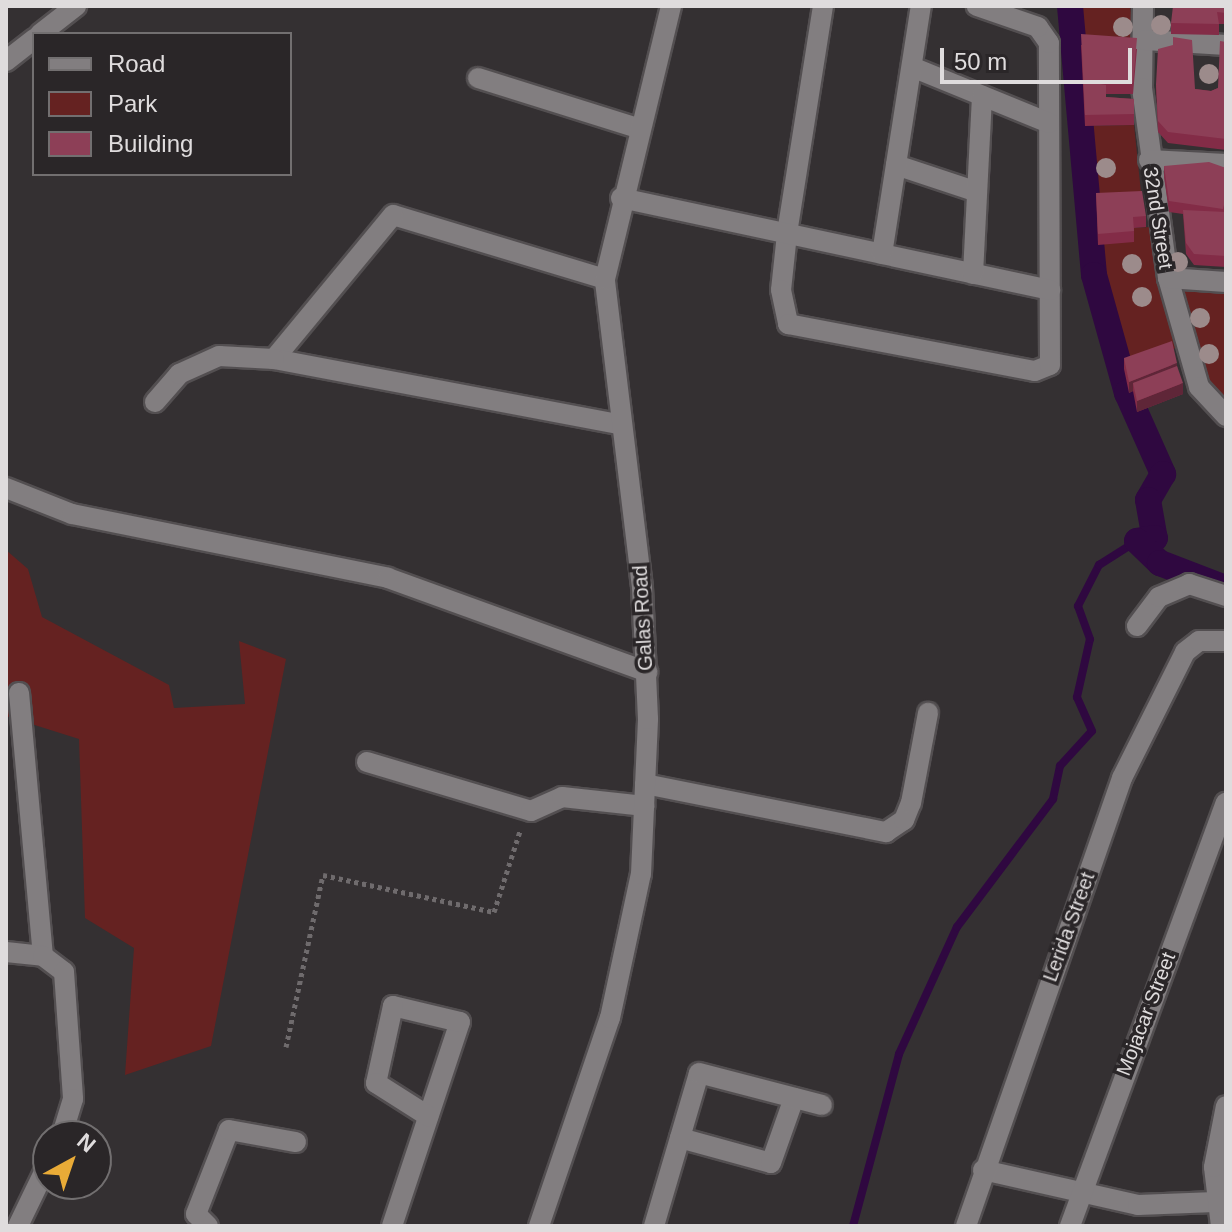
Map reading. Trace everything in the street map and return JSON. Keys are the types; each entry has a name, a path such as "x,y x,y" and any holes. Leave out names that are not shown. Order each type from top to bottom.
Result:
{"street":[{"path":"43,32 76,6"},
{"name":"Galas Road","path":"539,1226 622,973 645,806 647,672 605,279 621,198 671,6"},
{"path":"823,6 787,234 781,290 788,324 1035,371 1050,365 1049,43 1038,27 977,6"},
{"path":"882,254 921,6"},
{"name":"32nd Street","path":"1143,6 1149,160 1168,278 1199,387 1226,416"},
{"path":"1145,40 1226,45"},
{"path":"6,61 32,41"},
{"path":"912,67 1049,123"},
{"path":"478,78 638,128"},
{"path":"973,274 982,96"},
{"path":"1149,160 1226,164"},
{"path":"896,165 977,192"},
{"path":"621,198 1050,290"},
{"path":"274,359 393,215 605,279"},
{"path":"1168,278 1226,282"},
{"path":"155,402 179,374 219,356 274,359 622,425"},
{"path":"6,488 72,514 388,578 647,672"},
{"path":"1137,626 1159,597 1189,584 1226,596"},
{"name":"Lerida Street","path":"966,1226 1122,778 1185,652 1199,641 1226,641"},
{"path":"19,693 43,956"},
{"path":"645,784 886,832 904,820 911,803 928,713"},
{"path":"367,762 526,810 562,797 645,806"},
{"name":"Mojacar Street","path":"1070,1226 1078,1194 1226,803"},
{"path":"6,952 43,956 64,972 73,1099 67,1120"},
{"path":"392,1226 428,1116 459,1018 393,1006 376,1083 428,1116"},
{"path":"654,1226 701,1072 822,1105"},
{"path":"680,1138 771,1163 794,1098"},
{"path":"1221,1226 1215,1202 1226,1106"},
{"path":"208,1226 196,1214 229,1130 296,1142"},
{"path":"983,1170 1078,1194 1138,1205 1215,1202"},
{"path":"18,1226 32,1197"}],"path":[{"path":"286,1047 323,875 494,912 526,810"}],"green space":[{"path":"1081,6 1130,6 1136,47 1081,45"},
{"path":"1134,125 1142,202 1096,204 1085,126"},
{"path":"1150,227 1178,347 1112,374 1094,248 1133,228"},
{"path":"1180,287 1226,293 1226,398 1209,382"},
{"path":"6,550 28,569 42,617 169,685 174,708 245,704 239,641 286,659 211,1046 125,1075 134,948 85,918 79,739 6,716"}],"building":[{"path":"1173,6 1226,6 1226,13 1217,12 1219,24 1171,23"},
{"path":"1081,34 1137,38 1133,83 1094,83 1106,85 1106,97 1134,99 1134,114 1085,115"},
{"path":"1173,37 1192,40 1195,89 1211,91 1218,88 1220,41 1226,42 1226,139 1168,132 1158,121 1158,49 1173,45"},
{"path":"1209,162 1226,168 1223,209 1169,201 1164,166"},
{"path":"1142,191 1146,216 1133,217 1134,231 1098,234 1096,193"},
{"path":"1183,210 1226,212 1226,256 1194,254 1186,243"},
{"path":"1172,341 1177,363 1129,382 1124,358"},
{"path":"1177,366 1183,383 1137,401 1133,383"}],"waterway":[{"path":"1070,6 1094,275 1127,393 1163,474 1148,500 1155,538 1137,541"},
{"path":"853,1226 899,1054 957,927 1053,799 1060,766 1092,731 1077,697 1090,639 1078,606 1099,565 1137,541"},
{"path":"1137,541 1160,563 1220,586"}]}
